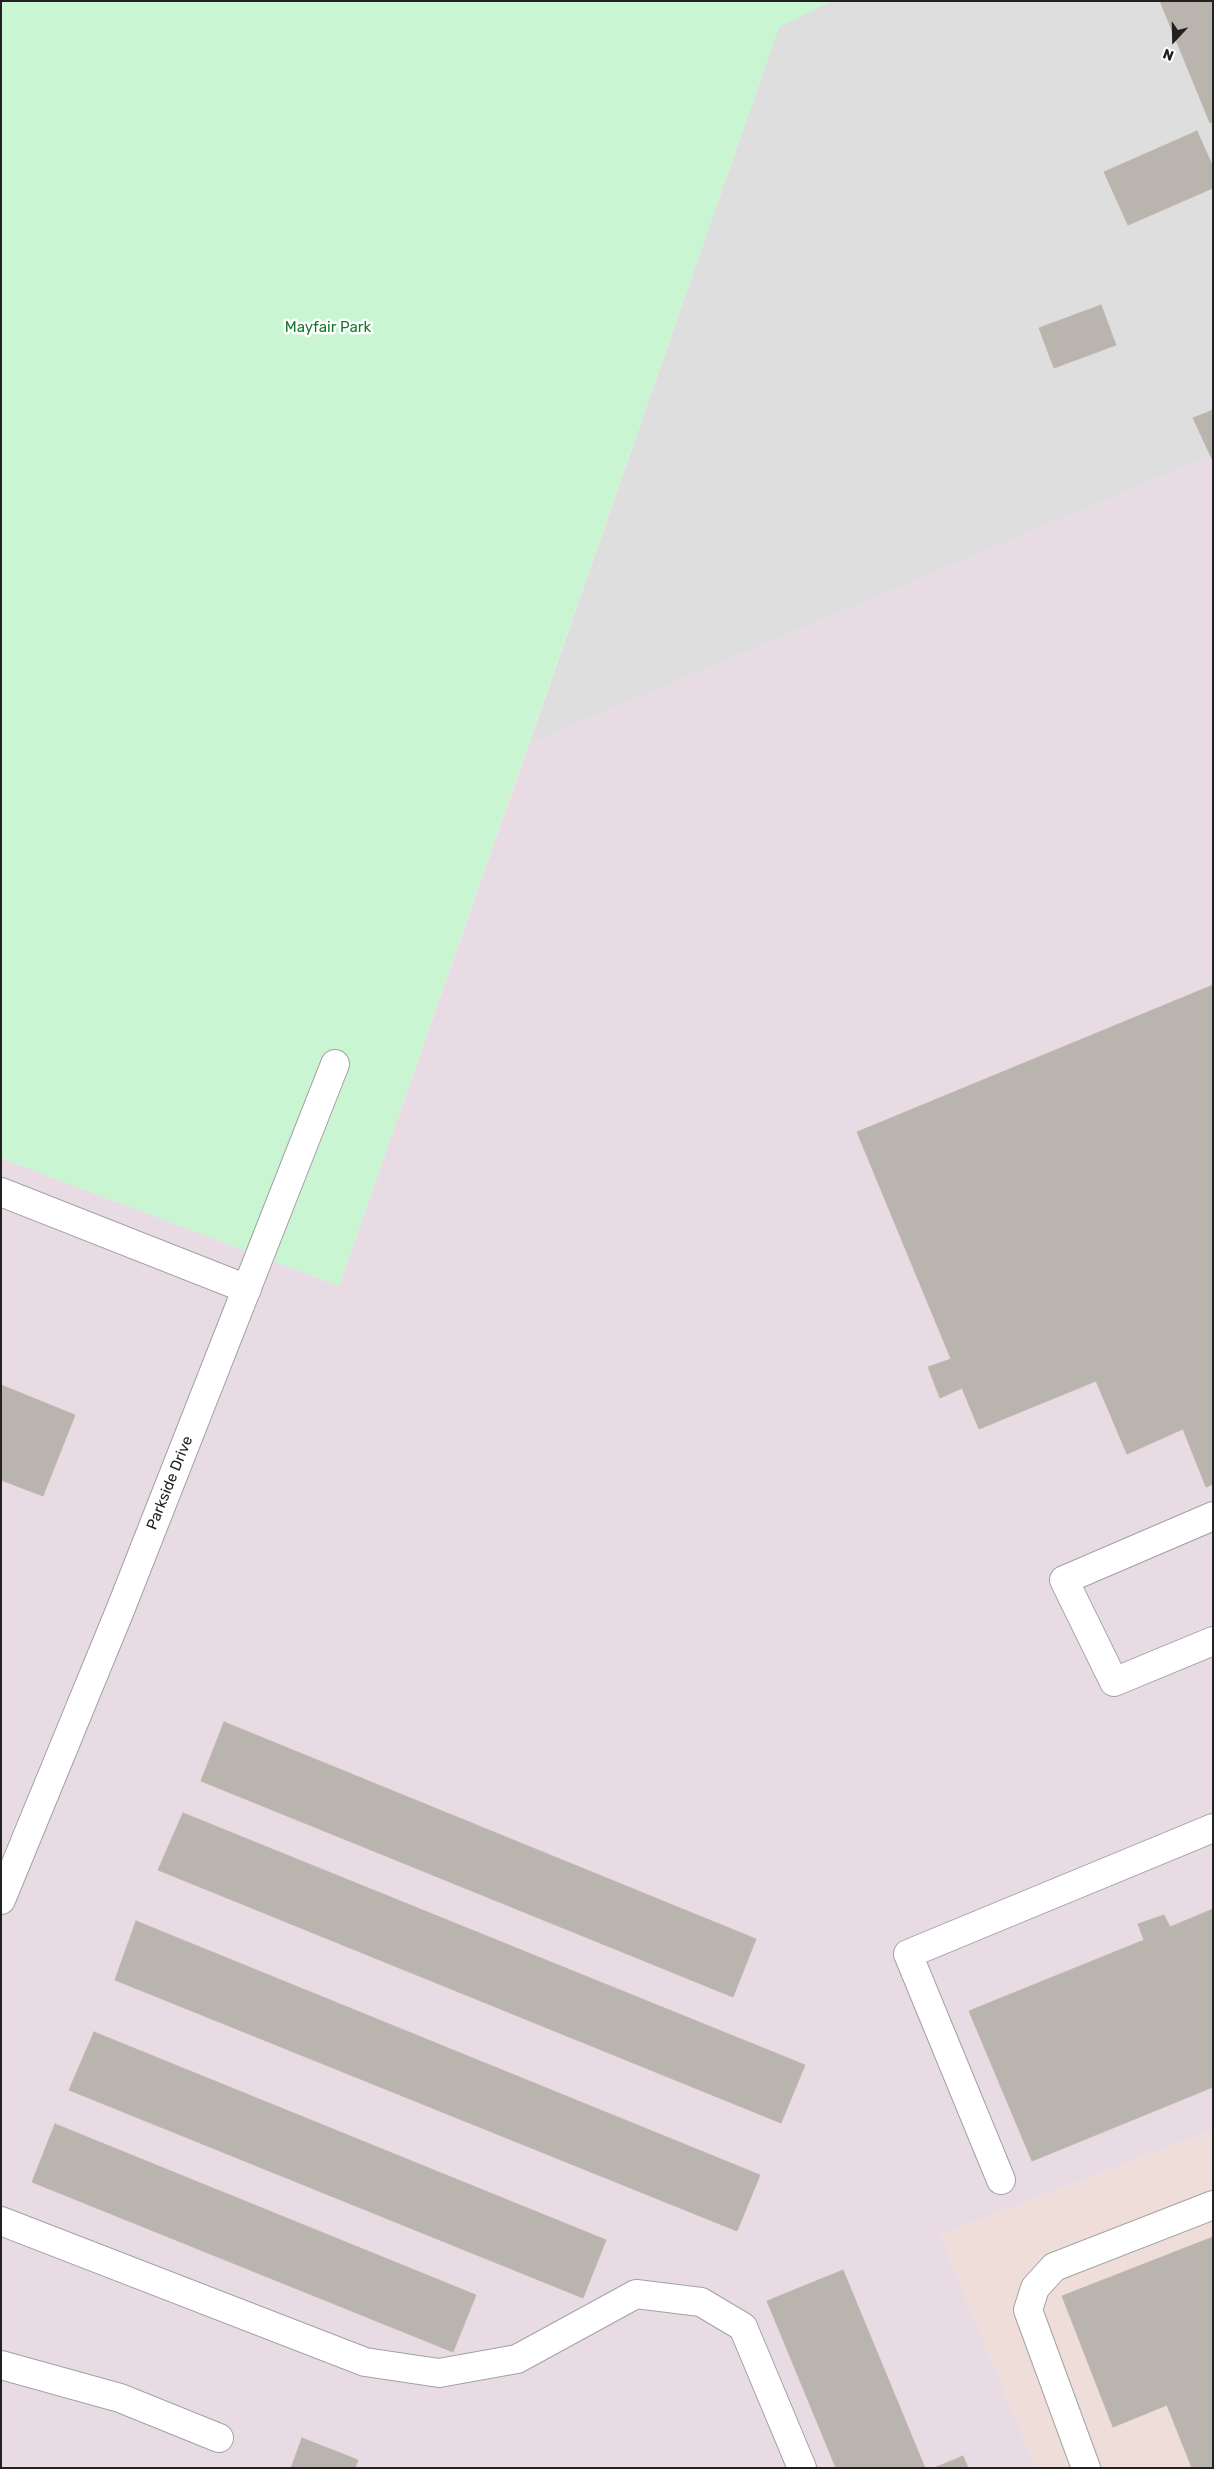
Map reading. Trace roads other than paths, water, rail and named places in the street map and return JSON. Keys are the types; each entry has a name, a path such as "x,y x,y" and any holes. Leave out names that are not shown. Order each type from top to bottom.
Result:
{"street":[{"name":"Parkside Drive","path":"1,1900 121,1608 335,1064"},
{"path":"1,1192 247,1289"},
{"path":"1213,1516 1064,1580 1114,1682 1213,1641"},
{"path":"1001,2180 908,1954 1213,1828"},
{"path":"1086,2468 1028,2310 1035,2288 1054,2267 1213,2205"},
{"path":"1,2221 365,2362 439,2374 517,2359 636,2294 700,2302 743,2326 802,2468"},
{"path":"1,2365 120,2398 219,2438"}],"park label":[{"name":"Mayfair Park","path":"328,328"}]}
